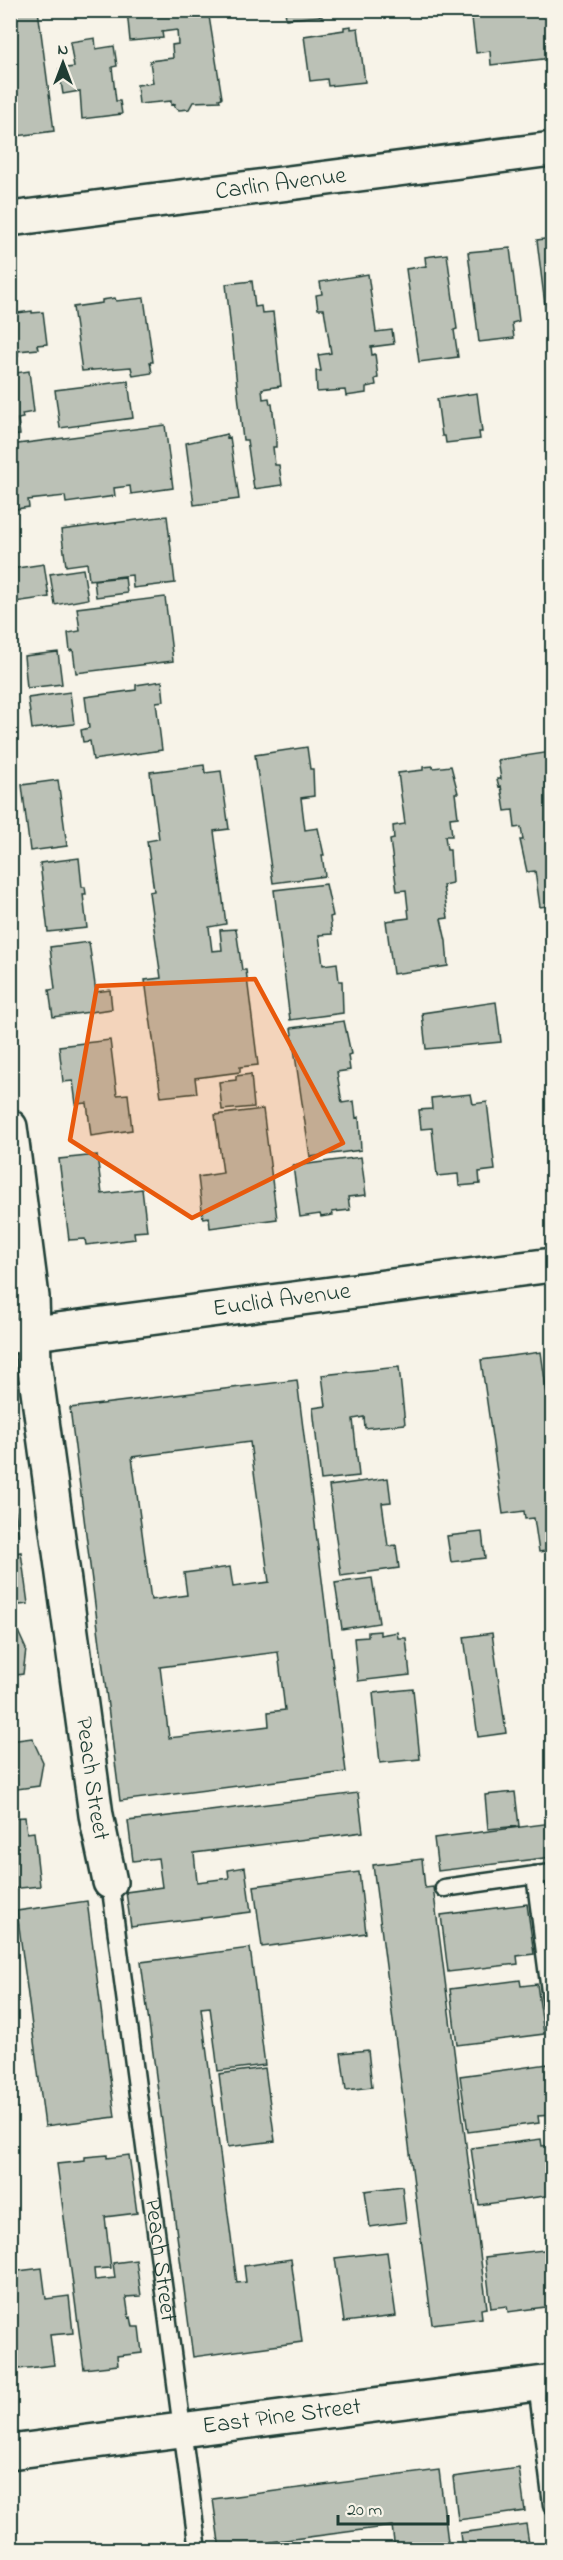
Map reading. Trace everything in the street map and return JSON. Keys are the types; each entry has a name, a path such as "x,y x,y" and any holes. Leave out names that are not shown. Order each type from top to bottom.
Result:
{"street":[{"name":"Carlin Avenue","path":"10,219 552,149"},
{"name":"Peach Street","path":"10,1127 32,1297 22,1335 36,1374 96,1815 110,1882"},
{"name":"Euclid Avenue","path":"22,1335 552,1265"},
{"name":"East Pine Street","path":"10,2452 545,2383"}],"lane":[{"path":"444,1888 552,1873"},
{"path":"535,1875 552,2007"},
{"name":"Peach Street","path":"110,1882 184,2429 198,2550"},
{"path":"545,2383 552,2505"}],"highlighted area":[{"path":"255,979 343,1143 192,1218 70,1140 97,986"}],"building":[{"path":"10,10 38,10 54,131 10,137"},
{"path":"82,10 125,10 125,11 82,16"},
{"path":"127,10 208,10 222,98 219,99 220,101 193,102 189,109 179,110 174,107 175,104 171,105 171,101 139,104 137,85 153,83 150,61 173,58 172,45 178,44 177,30 162,32 163,38 130,41"},
{"path":"285,10 321,10 322,16 286,19"},
{"path":"507,10 552,10 552,58 491,65 490,51 476,53 472,18 508,14"},
{"path":"351,26 351,29 358,28 365,82 328,86 327,79 310,81 304,36 344,30 344,27"},
{"path":"95,38 96,49 114,46 117,66 112,67 116,101 120,101 122,114 82,119 80,91 63,94 59,69 74,67 70,42"},
{"path":"552,238 552,363 537,240"},
{"path":"510,248 519,321 512,323 514,338 479,342 468,252"},
{"path":"447,254 457,329 454,330 458,357 419,362 406,269 426,266 425,257"},
{"path":"368,274 376,332 392,330 394,344 371,347 372,355 375,354 378,378 375,379 376,385 366,387 366,393 346,396 345,390 317,392 316,371 321,371 318,355 331,353 324,309 318,309 316,295 322,294 320,282"},
{"path":"252,281 255,307 261,306 262,313 273,312 281,386 262,389 263,399 269,398 272,404 276,437 276,447 273,447 275,465 279,465 282,485 254,489 247,440 243,440 226,284"},
{"path":"115,298 116,301 144,298 153,362 150,362 152,373 133,376 131,367 82,371 73,307 102,303 102,300"},
{"path":"32,311 32,313 43,312 47,344 37,345 38,349 18,351 18,356 13,356 16,373 29,371 34,412 22,414 23,418 18,419 20,435 10,436 10,314"},
{"path":"128,381 133,418 60,428 55,390"},
{"path":"477,393 482,432 479,432 480,439 446,443 445,436 442,436 437,399"},
{"path":"165,425 173,488 131,494 130,486 114,488 115,496 66,503 65,496 28,500 29,507 10,510 10,445"},
{"path":"227,434 227,438 230,437 239,499 194,505 186,443"},
{"path":"167,516 175,583 133,588 132,575 89,580 87,563 66,566 61,530"},
{"path":"44,564 49,597 15,602 11,569"},
{"path":"83,569 88,599 55,605 50,574"},
{"path":"125,577 127,593 96,597 94,580"},
{"path":"165,597 173,661 76,673 68,633 80,631 77,608"},
{"path":"58,652 62,684 27,688 24,656"},
{"path":"162,681 164,701 156,702 162,750 93,760 90,741 83,742 81,730 89,728 85,697 136,690 136,685"},
{"path":"70,692 74,724 32,729 28,698"},
{"path":"307,747 310,769 313,769 314,796 301,798 305,830 318,828 324,855 322,855 325,876 273,883 255,755"},
{"path":"551,752 552,805 549,805 552,818 552,949 547,906 540,907 535,871 527,872 520,840 523,840 521,827 515,828 513,810 505,811 501,786 499,787 497,779 501,779 498,760"},
{"path":"204,765 205,773 221,771 229,829 214,831 226,924 209,927 212,951 222,950 220,930 236,929 242,970 246,970 258,1065 240,1067 240,1072 195,1078 197,1093 161,1097 145,980 161,978 149,892 154,891 147,841 159,839 150,772"},
{"path":"433,766 433,768 451,766 458,793 455,793 458,817 450,818 452,836 445,836 447,850 450,850 452,883 443,885 448,918 441,919 448,966 393,974 386,921 409,918 406,890 397,891 390,840 394,839 393,826 405,824 398,773 423,770 423,767"},
{"path":"58,780 67,846 30,851 22,785"},
{"path":"79,858 82,887 85,887 86,894 83,894 87,928 48,932 40,863"},
{"path":"326,884 333,916 330,917 332,934 319,935 323,965 337,963 339,981 342,981 343,1013 290,1020 274,890"},
{"path":"89,942 96,992 110,990 112,1009 53,1017 49,990 55,989 50,947"},
{"path":"496,1002 501,1042 426,1049 422,1013"},
{"path":"344,1021 351,1054 348,1055 350,1070 337,1072 342,1103 354,1101 356,1118 359,1117 361,1150 310,1157 291,1028"},
{"path":"110,1040 117,1095 128,1094 132,1130 91,1136 87,1103 76,1104 73,1081 63,1082 59,1046"},
{"path":"251,1074 254,1107 222,1110 219,1082 236,1080 236,1076"},
{"path":"471,1094 473,1104 487,1102 495,1170 479,1172 480,1184 459,1186 458,1174 437,1176 432,1128 421,1129 419,1110 432,1109 431,1098"},
{"path":"263,1109 277,1219 210,1228 209,1217 203,1218 198,1177 223,1173 215,1115"},
{"path":"97,1155 102,1194 142,1189 147,1231 134,1232 135,1239 86,1245 85,1239 69,1240 59,1159"},
{"path":"361,1157 366,1195 348,1197 350,1210 332,1212 333,1215 321,1217 320,1214 300,1217 293,1166"},
{"path":"541,1352 552,1430 552,1550 539,1552 534,1518 525,1519 524,1511 503,1514 481,1360"},
{"path":"399,1367 405,1424 365,1428 364,1417 353,1419 359,1476 321,1480 313,1408 326,1406 322,1375"},
{"path":"297,1380 346,1772 120,1801 70,1408","holes":["250,1442 269,1582 233,1587 230,1567 184,1573 187,1595 151,1600 132,1457","278,1652 285,1710 268,1712 269,1726 169,1738 160,1667"]},
{"path":"388,1478 391,1502 382,1503 388,1546 396,1545 399,1568 341,1576 329,1486"},
{"path":"10,1492 13,1492 19,1539 10,1540"},
{"path":"482,1532 485,1558 451,1562 447,1536"},
{"path":"21,1552 28,1604 10,1606 10,1554"},
{"path":"372,1578 379,1623 342,1629 335,1583"},
{"path":"16,1627 26,1649 23,1674 10,1676 10,1628"},
{"path":"380,1631 380,1635 397,1632 398,1638 406,1638 410,1675 358,1681 354,1638 368,1637 368,1632"},
{"path":"492,1633 506,1733 478,1737 464,1637"},
{"path":"413,1689 420,1759 380,1763 373,1693"},
{"path":"32,1738 43,1762 39,1786 10,1790 10,1741"},
{"path":"515,1792 519,1826 488,1829 485,1795"},
{"path":"358,1793 363,1832 194,1853 197,1882 229,1878 228,1870 245,1867 251,1912 131,1927 126,1892 162,1887 158,1858 133,1861 128,1821"},
{"path":"25,1817 27,1833 34,1832 40,1886 10,1889 10,1818"},
{"path":"552,1823 552,1857 438,1871 434,1838"},
{"path":"422,1859 425,1888 433,1887 487,2308 481,2309 482,2318 432,2324 373,1865"},
{"path":"359,1872 366,1933 262,1947 254,1886"},
{"path":"87,1901 115,2117 45,2126 17,1911"},
{"path":"549,1901 552,1901 552,1931"},
{"path":"527,1904 534,1954 517,1956 518,1964 448,1972 441,1915"},
{"path":"250,1948 265,2065 218,2071 210,2007 201,2008 237,2283 246,2282 244,2266 291,2259 302,2342 193,2357 141,1962"},
{"path":"520,1980 521,1986 537,1984 544,2034 457,2045 450,1989"},
{"path":"368,2050 372,2087 346,2090 341,2053"},
{"path":"548,2064 552,2115 538,2116 539,2123 468,2132 460,2076"},
{"path":"265,2068 275,2141 228,2147 219,2074"},
{"path":"541,2139 542,2146 552,2145 552,2195 479,2205 471,2148"},
{"path":"107,2155 107,2158 129,2155 137,2213 105,2217 111,2268 94,2269 95,2280 115,2278 113,2263 136,2260 141,2296 126,2297 129,2318 131,2317 133,2327 139,2327 142,2353 117,2356 118,2365 84,2369 57,2164 85,2161 85,2157"},
{"path":"402,2186 406,2222 370,2227 365,2191"},
{"path":"552,2249 552,2306 508,2312 507,2306 491,2308 485,2257"},
{"path":"387,2252 396,2316 344,2322 335,2258"},
{"path":"42,2268 46,2299 69,2296 73,2333 50,2335 54,2365 10,2370 10,2272"},
{"path":"519,2468 525,2511 458,2520 453,2477"},
{"path":"439,2470 449,2550 395,2550 392,2526 271,2542 272,2550 220,2550 213,2499"},
{"path":"526,2524 530,2550 462,2550 460,2533"}]}
